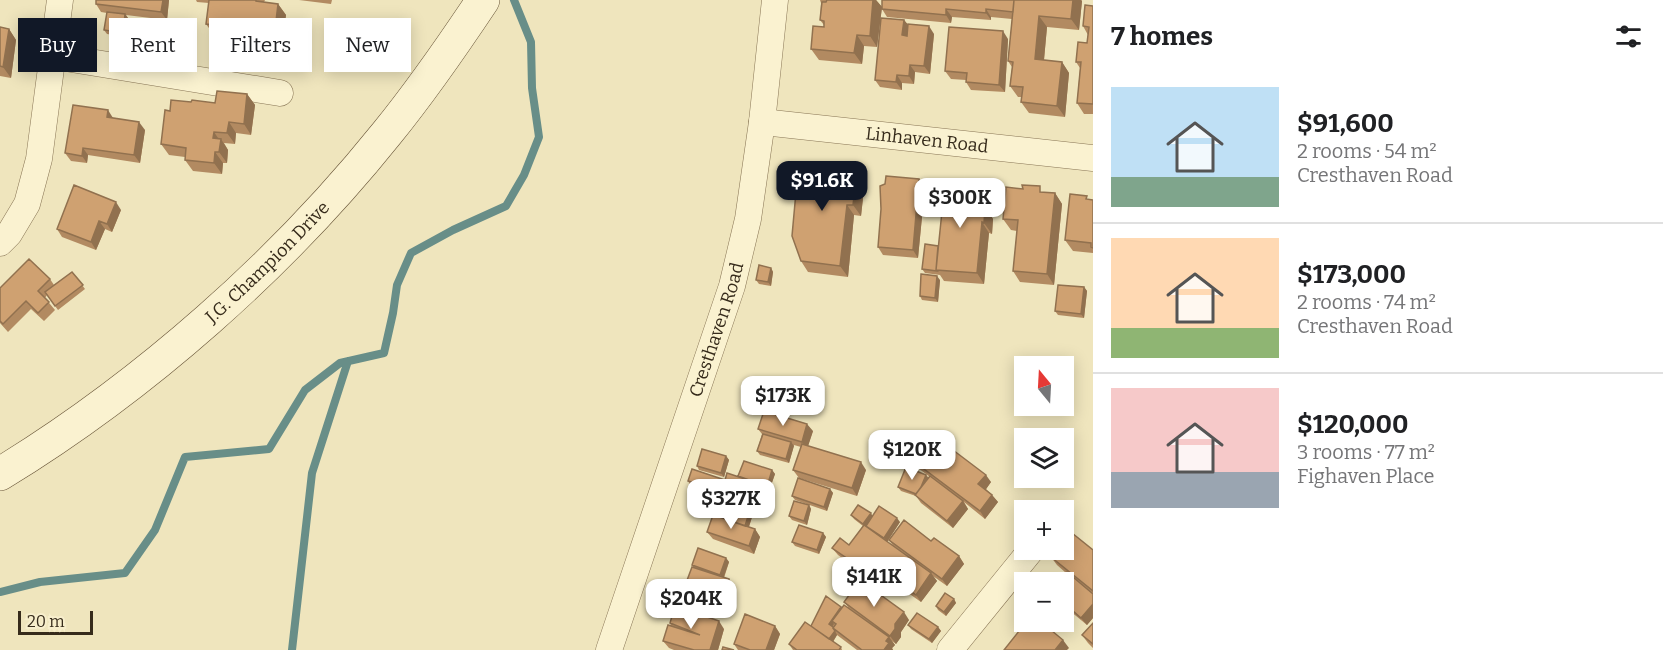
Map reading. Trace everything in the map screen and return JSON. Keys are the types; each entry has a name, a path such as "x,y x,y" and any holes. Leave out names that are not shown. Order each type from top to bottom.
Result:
{"main road":[{"name":"J.G. Champion Drive","path":"0,474 89,416 144,373 269,261 317,213 386,135 437,69 483,0"}],"street":[{"path":"58,18 60,0"},
{"name":"Cresthaven Road","path":"609,650 732,286 748,219 762,122 775,0"},
{"path":"97,63 280,93"},
{"path":"0,243 9,234 27,204 39,159 51,72"},
{"name":"Linhaven Road","path":"762,122 1093,158"},
{"path":"950,650 1023,560"}],"building":[{"path":"96,0 163,0 161,12 96,4"},
{"path":"209,0 256,0 278,4 276,18 209,18 209,24 206,24"},
{"path":"827,0 873,0 870,36 857,35 854,53 811,49 813,26 824,27 824,21 820,20 822,2"},
{"path":"882,0 1014,0 1013,12 986,9 986,13 946,9 946,15 882,9"},
{"path":"1014,0 1073,0 1071,19 1039,16 1035,59 1062,62 1057,106 1021,102 1023,87 1010,86 1013,62 1008,61"},
{"path":"1085,5 1093,6 1093,104 1077,103 1081,62 1076,62 1078,42 1087,43 1089,27 1083,26"},
{"path":"107,12 125,14 125,18 109,18 109,31 104,30"},
{"path":"881,18 904,20 902,35 907,36 908,24 929,26 924,66 910,65 909,76 897,75 896,82 875,80"},
{"path":"0,27 9,29 3,67 0,66"},
{"path":"949,27 1003,31 999,85 966,82 967,73 945,71"},
{"path":"217,91 247,94 244,124 229,122 227,133 214,132 213,138 221,139 219,152 215,152 214,163 185,160 186,148 161,144 165,110 170,111 171,100 215,103"},
{"path":"73,105 108,110 107,117 139,122 134,155 83,148 82,156 65,153"},
{"path":"810,164 857,169 853,205 847,205 840,266 801,261 792,236 798,170"},
{"path":"886,176 919,179 913,250 878,247 880,186 885,184"},
{"path":"945,182 969,185 968,193 984,194 984,223 982,222 977,273 936,270"},
{"path":"74,185 116,202 107,224 99,221 91,242 57,229"},
{"path":"1022,185 1040,186 1040,192 1055,193 1047,274 1013,271 1018,220 1003,219 1006,187 1023,189"},
{"path":"1070,194 1087,196 1086,199 1093,200 1093,248 1091,243 1065,240"},
{"path":"925,244 938,246 937,271 922,269"},
{"path":"29,259 50,279 38,291 49,302 38,313 26,301 3,324 0,321 0,288"},
{"path":"759,265 771,268 768,282 756,280"},
{"path":"72,272 83,285 55,306 45,292"},
{"path":"921,274 937,276 935,298 920,296"},
{"path":"1058,285 1084,287 1081,314 1055,311"},
{"path":"764,411 807,424 802,442 758,429"},
{"path":"763,434 791,442 786,459 757,451"},
{"path":"920,442 937,455 945,444 986,475 978,484 992,495 980,511 908,457"},
{"path":"802,444 861,462 852,488 793,470"},
{"path":"702,449 726,456 721,473 697,466"},
{"path":"744,461 772,470 767,487 738,476"},
{"path":"906,467 926,475 916,494 898,487"},
{"path":"692,469 725,480 727,473 763,485 757,501 688,481"},
{"path":"930,476 963,501 947,521 915,495"},
{"path":"798,478 830,489 824,507 792,496"},
{"path":"722,501 750,510 745,526 714,515 716,509 719,510"},
{"path":"794,501 809,505 804,521 789,516"},
{"path":"858,505 871,513 863,524 851,515"},
{"path":"879,506 897,518 884,538 866,526"},
{"path":"713,515 755,529 749,546 707,532"},
{"path":"904,520 931,541 934,538 959,556 942,579 889,540"},
{"path":"799,525 823,533 817,550 792,542"},
{"path":"864,525 931,573 916,595 878,568 873,576 832,548 840,538 849,545"},
{"path":"1074,535 1093,550 1093,591 1074,576 1074,572 1070,572 1055,560 1074,560"},
{"path":"698,548 726,558 720,575 692,565"},
{"path":"692,567 729,579 723,596 686,583"},
{"path":"1074,578 1093,594 1093,604 1081,618 1074,612"},
{"path":"860,580 904,612 890,636 844,602"},
{"path":"945,593 954,599 944,612 936,606"},
{"path":"826,596 841,607 829,624 835,631 829,639 811,626"},
{"path":"844,605 889,637 886,641 889,643 884,650 862,650 833,628 836,624 832,621"},
{"path":"675,606 719,621 710,650 694,650 663,641 668,625 700,635 670,623"},
{"path":"917,613 938,627 929,639 908,625"},
{"path":"745,614 775,626 766,650 750,650 734,644"},
{"path":"805,622 841,647 839,650 797,650 789,644"},
{"path":"1093,623 1093,644 1082,635"},
{"path":"1018,632 1053,632 1063,640 1055,650 1004,650"}],"waterway":[{"path":"0,592 40,582 125,573 155,530 185,457 269,449 305,390 340,363 384,353 397,285 411,253 453,230 506,206 524,175 539,137 532,88 531,42 514,0"},
{"path":"292,650 312,473 348,361"}]}
